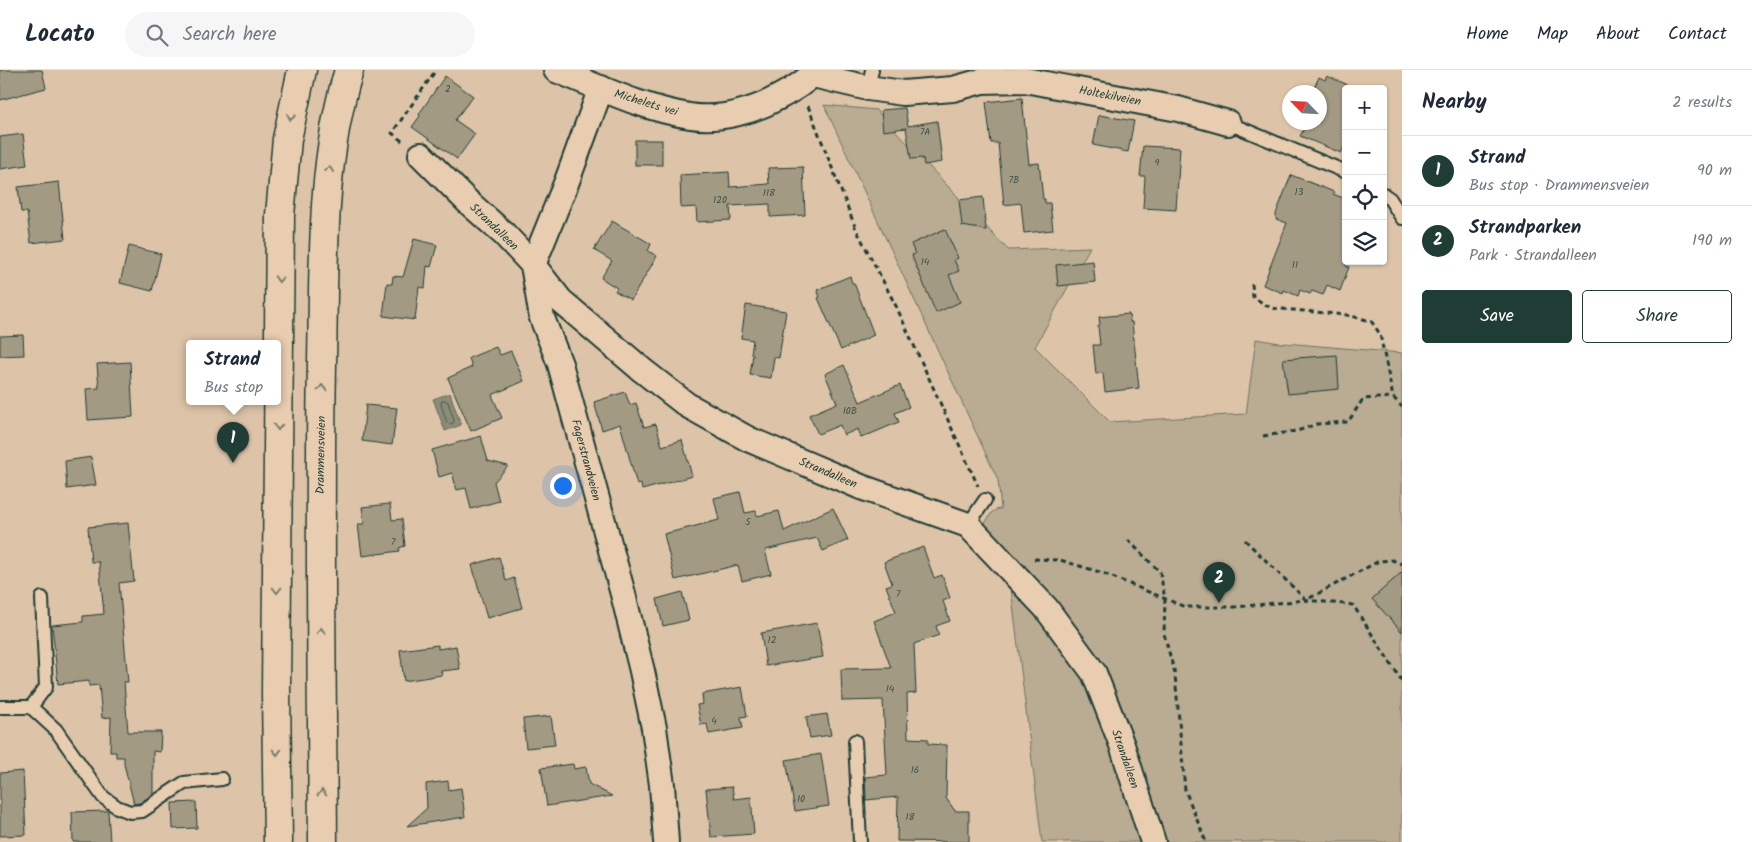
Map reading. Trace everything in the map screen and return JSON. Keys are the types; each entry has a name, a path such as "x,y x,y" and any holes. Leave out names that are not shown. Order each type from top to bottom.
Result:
{"highway":[{"path":"279,340 280,214 287,139 302,70"},
{"name":"Drammensveien","path":"323,842 320,472 325,218 332,146 349,70"},
{"path":"278,405 276,692 278,842"}],"street":[{"name":"Michelets vei","path":"556,70 650,106 692,116 726,116 763,106 787,92 814,72"},
{"name":"Holtekilveien","path":"814,72 870,79 903,93 953,89 982,81 1025,80 1178,109 1228,123"},
{"path":"533,266 601,88"},
{"name":"Strandalleen","path":"421,155 468,202 504,234 533,266 561,302 687,405 757,443 861,487 968,526 1046,608 1094,673 1122,745 1153,842"},
{"name":"Fagerstrandveien","path":"533,266 542,318 560,364 623,594 642,672 662,786 666,842"}],"lane":[{"path":"1228,123 1342,170"},
{"path":"1387,197 1402,218"},
{"path":"968,526 985,500"},
{"path":"31,707 46,687 42,598"},
{"path":"0,707 31,707 56,730 103,797 117,807 130,812 142,811 184,783 222,779"},
{"path":"855,741 860,842"}],"path":[{"path":"421,155 392,133 436,70"},
{"path":"806,100 856,229 896,306 985,500"},
{"path":"1252,284 1254,297 1271,308 1347,315 1371,322 1380,334 1393,397 1402,407"},
{"path":"1263,436 1297,431 1317,424 1348,422 1363,400 1393,397"},
{"path":"1128,540 1160,572 1166,599 1164,634 1175,674 1184,790 1206,842"},
{"path":"1246,540 1306,600"},
{"path":"998,558 1060,560 1103,573 1185,607 1236,607 1306,600 1353,605 1402,681"},
{"path":"1306,600 1379,561 1392,560 1402,564"}],"shaded area":[{"path":"824,105 876,110 1008,250 1090,247 1035,347 1110,422 1246,414 1256,339 1285,344 1402,353 1402,842 1042,842 1008,564 984,525 992,512 1001,509 998,480"}],"water":[{"path":"450,393 461,425 445,431 433,399"}],"building":[{"path":"0,70 42,70 46,88 0,100"},
{"path":"445,76 473,96 455,120 475,134 457,159 412,127"},
{"path":"1327,76 1346,84 1342,85 1341,153 1300,136 1303,130 1327,130 1327,85 1315,85 1319,77 1325,80"},
{"path":"1022,98 1029,164 1039,163 1043,199 1045,199 1045,203 1050,203 1053,230 1024,233 1021,203 1004,205 998,143 991,143 986,102"},
{"path":"905,108 908,126 937,121 942,162 924,165 923,158 911,159 906,128 883,131 881,110"},
{"path":"1099,115 1134,121 1128,152 1093,145"},
{"path":"23,134 27,165 0,169 0,137"},
{"path":"635,140 662,140 662,165 635,165"},
{"path":"1143,146 1180,148 1176,210 1143,208 1145,176 1140,176"},
{"path":"803,167 805,215 770,217 770,204 730,206 731,220 697,222 696,207 681,208 680,175 729,172 730,187 769,184 768,168"},
{"path":"1291,175 1334,192 1333,194 1342,197 1342,265 1349,267 1340,291 1327,285 1323,295 1312,291 1310,294 1300,290 1298,296 1284,290 1283,293 1263,285 1287,223 1276,219 1276,214"},
{"path":"59,182 65,239 31,243 27,212 21,212 18,187"},
{"path":"983,197 986,230 962,226 959,200"},
{"path":"612,221 651,244 648,251 657,256 631,300 615,291 617,288 601,278 612,261 594,250"},
{"path":"945,229 958,258 954,260 959,271 949,275 960,302 936,313 913,259 912,255 915,254 911,244"},
{"path":"414,239 437,245 431,267 427,266 425,288 419,287 415,320 383,316 387,283 392,284 393,276 403,277"},
{"path":"129,246 161,254 152,291 120,283"},
{"path":"1093,261 1095,282 1058,286 1056,265"},
{"path":"850,276 874,335 841,350 818,298 820,297 817,290"},
{"path":"746,305 786,311 779,358 774,357 771,378 750,375 753,340 741,338"},
{"path":"1129,314 1130,322 1132,322 1139,388 1105,392 1103,373 1096,374 1093,345 1100,345 1099,317"},
{"path":"23,335 24,355 0,356 0,336"},
{"path":"496,347 500,355 511,351 524,381 492,395 502,418 471,431 448,378 472,367 469,358"},
{"path":"1337,355 1339,389 1288,394 1283,359"},
{"path":"130,362 133,417 88,420 86,389 99,388 97,364"},
{"path":"844,365 860,402 900,385 909,407 895,413 899,422 861,438 858,429 844,435 840,425 818,434 809,415 837,403 825,374"},
{"path":"625,392 630,405 636,403 644,427 656,424 662,446 682,440 692,476 642,490 641,484 637,485 620,424 602,430 594,402"},
{"path":"366,405 397,408 392,445 362,441"},
{"path":"481,436 488,461 508,466 494,482 499,501 471,509 466,488 457,490 452,473 439,477 432,450"},
{"path":"91,457 96,485 67,489 65,461"},
{"path":"740,492 745,513 756,511 757,516 779,511 784,531 833,508 848,540 823,551 817,538 765,550 771,574 742,581 738,565 675,580 664,534 719,520 714,498"},
{"path":"390,504 392,520 402,519 405,546 399,548 400,551 362,556 358,524 364,524 362,507"},
{"path":"128,523 134,581 119,583 128,682 124,682 128,732 161,732 160,752 153,751 153,794 140,803 134,804 124,757 116,757 116,752 110,752 111,717 102,718 99,685 89,686 89,681 58,684 52,625 83,622 83,616 104,614 99,562 91,562 88,527"},
{"path":"923,547 934,578 942,575 950,598 943,601 950,621 936,626 939,635 914,644 916,693 907,694 908,738 928,739 928,744 947,745 946,798 955,811 969,811 969,842 897,841 898,797 866,800 865,777 887,775 883,700 842,701 841,669 891,668 874,621 896,612 886,586 892,584 884,562"},
{"path":"499,557 506,581 514,578 522,608 487,618 472,565"},
{"path":"1402,572 1402,632 1372,599"},
{"path":"682,592 689,620 663,626 657,599"},
{"path":"817,623 823,657 766,666 761,633"},
{"path":"438,645 438,649 456,646 460,669 441,671 442,675 404,681 400,650"},
{"path":"742,687 747,716 741,717 743,728 709,734 707,724 701,725 697,705 703,704 702,694"},
{"path":"827,714 831,735 810,738 806,717"},
{"path":"551,716 555,745 526,748 523,719"},
{"path":"821,754 829,806 795,811 786,760"},
{"path":"573,764 574,769 586,767 589,784 612,796 547,806 541,768"},
{"path":"23,771 26,835 0,836 0,773"},
{"path":"448,781 449,790 461,788 465,817 407,826 427,808 426,784"},
{"path":"732,787 734,799 751,797 754,834 711,837 706,789"},
{"path":"196,802 197,828 173,829 172,803"},
{"path":"108,811 110,842 73,842 72,812"}],"place":[{"name":"Strand","path":"233,463"},
{"name":"Strandparken","path":"1219,603"}]}
